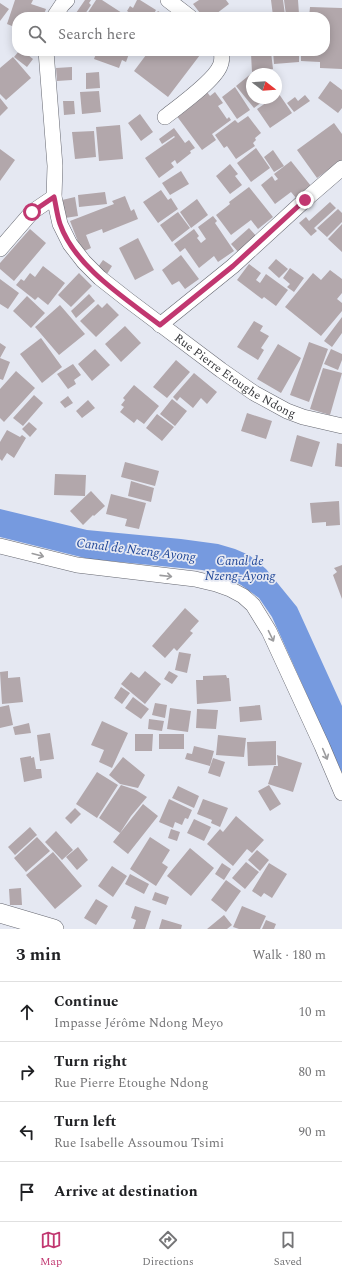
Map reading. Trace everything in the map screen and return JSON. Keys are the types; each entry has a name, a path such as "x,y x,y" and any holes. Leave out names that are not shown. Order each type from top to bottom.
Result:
{"main road":[{"path":"0,913 54,929"}],"street":[{"name":"Rue Pierre Etoughe Ndong","path":"46,56 54,166 54,197 60,224 70,244 84,262 100,278 160,325 221,370 266,400 304,417 342,426"},
{"path":"166,117 214,76 220,66 222,56"},
{"path":"160,325 233,266 342,168"},
{"path":"3,240 32,212 54,197"},
{"path":"0,546 77,565 195,579 216,584 243,596 253,605 269,631 342,793"}],"water":[{"name":"Canal de Nzeng-Ayong","path":"0,509 87,530 218,544 249,555 266,569 297,607 342,706 342,773 272,617 259,598 227,577 215,573 202,570 89,559 0,537"}],"building":[{"path":"15,0 33,0 31,4 46,9 45,12 12,12 12,26 7,24"},
{"path":"85,0 91,0 89,3 91,5 86,12 77,12"},
{"path":"96,0 102,0 120,12 88,12"},
{"path":"137,0 140,0 156,10 155,12 127,11 130,6 133,8"},
{"path":"199,0 226,0 229,4 219,12 199,12 193,4"},
{"path":"271,0 283,0 285,12 272,12"},
{"path":"284,0 298,0 299,12 286,12"},
{"path":"0,3 9,9 0,21"},
{"path":"310,7 342,8 342,69 320,68 320,62 301,61 301,56 330,56 330,12 310,12"},
{"path":"29,56 33,59 27,67 14,57"},
{"path":"95,56 128,56 126,62 122,60 119,68 94,59"},
{"path":"145,56 199,56 168,97 134,71"},
{"path":"251,56 271,56 273,68 252,68"},
{"path":"273,56 299,56 299,62 274,64"},
{"path":"13,57 31,78 6,100 0,94 0,68"},
{"path":"72,67 72,80 57,81 56,68"},
{"path":"99,72 100,88 86,89 86,73"},
{"path":"246,78 246,98 236,86"},
{"path":"330,81 342,90 342,108 338,113 318,98"},
{"path":"235,87 250,110 237,119 222,97"},
{"path":"99,91 101,112 82,114 80,92"},
{"path":"207,92 210,96 215,92 223,103 218,106 227,119 229,117 231,120 212,134 216,140 202,150 176,115"},
{"path":"305,95 310,101 294,112 287,103 295,97 298,101"},
{"path":"0,98 8,108 0,116"},
{"path":"282,98 292,113 270,128 257,109 264,104 282,104"},
{"path":"63,101 74,101 75,114 64,115"},
{"path":"251,104 259,104 254,108"},
{"path":"140,114 153,132 141,141 128,123"},
{"path":"248,116 261,133 255,138 256,140 253,143 255,146 236,159 227,146 224,148 215,135 235,120 238,123"},
{"path":"334,123 342,134 342,160 317,178 297,150"},
{"path":"120,125 123,159 99,161 96,127"},
{"path":"174,128 185,143 189,140 195,148 177,164 175,160 171,163 174,167 159,178 145,158 175,137 174,136 162,144 159,139"},
{"path":"94,131 96,157 75,159 72,132"},
{"path":"256,148 270,168 251,182 237,163"},
{"path":"0,149 15,160 0,181"},
{"path":"273,150 284,166 274,172 264,157"},
{"path":"291,161 311,186 296,198 291,192 275,204 261,185 272,176 275,181 278,179 274,174"},
{"path":"230,164 238,174 235,176 242,185 230,194 216,176"},
{"path":"181,171 189,184 170,195 162,183"},
{"path":"249,187 273,217 258,229 251,220 231,235 216,215 230,204 229,202"},
{"path":"161,190 168,200 171,198 178,209 158,223 143,202"},
{"path":"105,192 107,204 79,207 78,195"},
{"path":"125,196 131,211 134,209 138,219 103,233 102,229 86,235 91,248 82,252 70,221 114,204 112,201"},
{"path":"75,197 78,216 65,218 62,200"},
{"path":"197,199 208,215 191,228 180,212"},
{"path":"330,202 336,208 314,228 317,231 311,236 299,223 306,217 309,221"},
{"path":"338,209 342,213 342,222 327,237 317,228"},
{"path":"178,212 190,228 172,242 160,225"},
{"path":"213,216 217,221 215,223 234,251 218,262 214,256 199,268 185,248 180,252 174,244 194,229 199,236 197,238 201,243 206,239 198,227"},
{"path":"342,224 342,252 328,239"},
{"path":"249,228 258,238 240,254 231,244"},
{"path":"30,229 46,243 14,281 0,269 0,263"},
{"path":"138,238 154,270 135,280 119,248"},
{"path":"181,255 199,279 185,289 179,281 172,285 162,270"},
{"path":"276,259 288,269 279,278 268,268"},
{"path":"103,260 112,266 107,274 98,267"},
{"path":"249,264 261,273 256,280 260,283 266,274 288,290 276,306 264,297 262,299 237,280"},
{"path":"43,266 65,283 48,305 38,297 35,300 16,285 21,279 24,281 30,273 35,277"},
{"path":"290,268 304,278 294,292 287,287 290,284 283,278"},
{"path":"330,270 342,279 342,293 337,299 342,303 342,311 321,336 285,307 313,273 321,280"},
{"path":"79,273 92,286 71,307 58,295"},
{"path":"0,279 19,293 8,309 0,304"},
{"path":"89,294 95,301 76,318 71,311"},
{"path":"27,296 45,313 31,328 13,311"},
{"path":"107,303 119,315 96,337 80,321 98,304 102,308"},
{"path":"60,305 85,334 59,355 35,327"},
{"path":"342,317 342,333 332,347 324,341"},
{"path":"254,321 263,326 260,331 269,336 261,348 264,350 258,360 237,347"},
{"path":"125,326 141,343 121,362 105,344"},
{"path":"41,338 62,367 42,383 20,354"},
{"path":"309,342 328,349 309,402 290,395"},
{"path":"0,343 6,347 0,358"},
{"path":"278,344 301,358 281,393 257,379"},
{"path":"95,349 110,365 92,381 78,364"},
{"path":"331,349 342,354 342,360 338,370 324,364"},
{"path":"0,358 10,362 3,380 0,379"},
{"path":"176,360 190,372 167,398 153,387"},
{"path":"73,364 81,375 74,380 76,384 68,389 57,374"},
{"path":"323,368 342,373 330,415 310,409"},
{"path":"16,371 35,388 4,422 0,418 0,389"},
{"path":"194,373 217,392 207,404 201,398 193,408 180,397 177,401 173,397"},
{"path":"134,385 159,406 144,424 137,419 134,423 120,412 124,407 121,405 125,400 123,398"},
{"path":"34,395 43,403 23,426 13,418"},
{"path":"68,396 73,403 65,408 60,402"},
{"path":"172,399 187,411 175,426 160,414"},
{"path":"88,400 95,408 82,418 76,411"},
{"path":"247,413 272,421 266,439 241,431"},
{"path":"157,414 174,427 162,441 146,428"},
{"path":"29,422 37,429 30,437 22,429"},
{"path":"7,430 20,437 22,435 26,438 14,458 7,453 2,461 0,459 0,442"},
{"path":"297,435 320,442 312,467 290,461"},
{"path":"337,443 342,444 342,467 335,466"},
{"path":"125,462 159,471 155,486 121,477"},
{"path":"55,474 86,475 85,496 54,495"},
{"path":"131,481 154,488 151,502 128,496"},
{"path":"91,491 105,506 83,525 70,511"},
{"path":"111,494 146,503 139,529 125,526 127,519 106,514"},
{"path":"339,501 340,525 326,526 326,522 312,523 310,503"},
{"path":"342,565 342,599 333,575 337,572 334,568"},
{"path":"185,608 199,621 190,631 193,633 177,651 174,648 165,658 152,646"},
{"path":"179,652 191,654 187,673 175,670"},
{"path":"8,671 8,678 20,677 23,702 2,704 0,672"},
{"path":"145,671 161,684 145,704 121,684 131,672 139,678"},
{"path":"169,671 178,676 172,684 164,679"},
{"path":"226,675 227,678 229,678 231,701 197,704 196,680 203,680 203,676"},
{"path":"121,687 130,693 122,704 114,698"},
{"path":"133,697 149,709 141,719 125,708"},
{"path":"155,703 167,705 165,718 152,715"},
{"path":"9,705 13,725 0,728 0,707"},
{"path":"260,705 262,720 240,722 239,707"},
{"path":"170,708 191,711 188,732 167,729"},
{"path":"197,709 218,710 216,729 196,728"},
{"path":"149,719 164,721 162,731 148,729"},
{"path":"102,721 128,733 112,768 99,762 104,750 91,745"},
{"path":"29,723 31,733 15,735 13,727"},
{"path":"50,733 54,759 40,761 37,735"},
{"path":"135,734 153,734 152,751 135,751"},
{"path":"159,734 184,734 184,749 159,749"},
{"path":"218,735 246,738 244,757 216,755"},
{"path":"276,741 276,765 248,766 247,742"},
{"path":"194,746 214,751 210,766 185,759 187,753 192,754"},
{"path":"277,755 302,763 293,792 268,784 274,766 278,766"},
{"path":"31,756 31,758 34,757 36,769 41,769 42,778 24,782 20,758"},
{"path":"123,757 145,775 138,788 120,784 109,775"},
{"path":"213,758 225,762 220,777 208,773"},
{"path":"97,772 118,785 97,818 76,804"},
{"path":"121,785 136,790 147,797 131,816 120,833 99,818"},
{"path":"269,785 281,804 270,811 258,791"},
{"path":"178,786 199,796 194,808 172,798"},
{"path":"169,799 192,810 188,819 185,818 182,825 175,822 173,828 159,822"},
{"path":"203,799 228,808 220,827 211,823 212,820 197,814"},
{"path":"143,804 158,816 128,854 113,842"},
{"path":"75,808 81,814 71,824 65,818"},
{"path":"236,816 264,840 252,853 247,849 233,866 207,844 220,829 223,832"},
{"path":"194,819 211,827 204,841 187,833"},
{"path":"30,827 37,835 15,855 8,847"},
{"path":"171,829 180,832 177,841 168,838"},
{"path":"56,831 73,850 62,860 45,842"},
{"path":"37,837 50,851 26,872 14,858"},
{"path":"150,837 170,850 162,863 168,867 156,886 130,869"},
{"path":"78,847 88,860 77,870 66,857"},
{"path":"190,848 214,868 191,896 167,876"},
{"path":"257,850 269,860 260,871 248,860"},
{"path":"53,852 82,886 55,909 26,875"},
{"path":"246,862 259,872 245,889 232,878"},
{"path":"222,863 231,869 224,880 215,874"},
{"path":"269,863 287,874 272,898 264,893 261,897 252,891"},
{"path":"112,866 127,876 113,897 98,886"},
{"path":"130,874 149,884 144,894 125,884"},
{"path":"226,880 241,891 226,912 211,900"},
{"path":"21,888 22,905 10,905 9,889"},
{"path":"155,892 169,897 166,905 152,900"},
{"path":"96,899 108,906 96,925 84,918"},
{"path":"135,906 151,911 145,929 133,929 136,920 131,918"},
{"path":"242,906 266,916 260,929 239,929 233,927"},
{"path":"224,915 232,925 227,929 207,929"},
{"path":"162,919 182,925 181,929 159,929"},
{"path":"266,920 276,924 274,929 262,929"}],"route":[{"path":"32,212 54,197 60,224 70,244 84,262 100,278 160,325 233,266 305,200"}],"water label":[{"name":"Canal de Nzeng Ayong","path":"136,549"}]}
